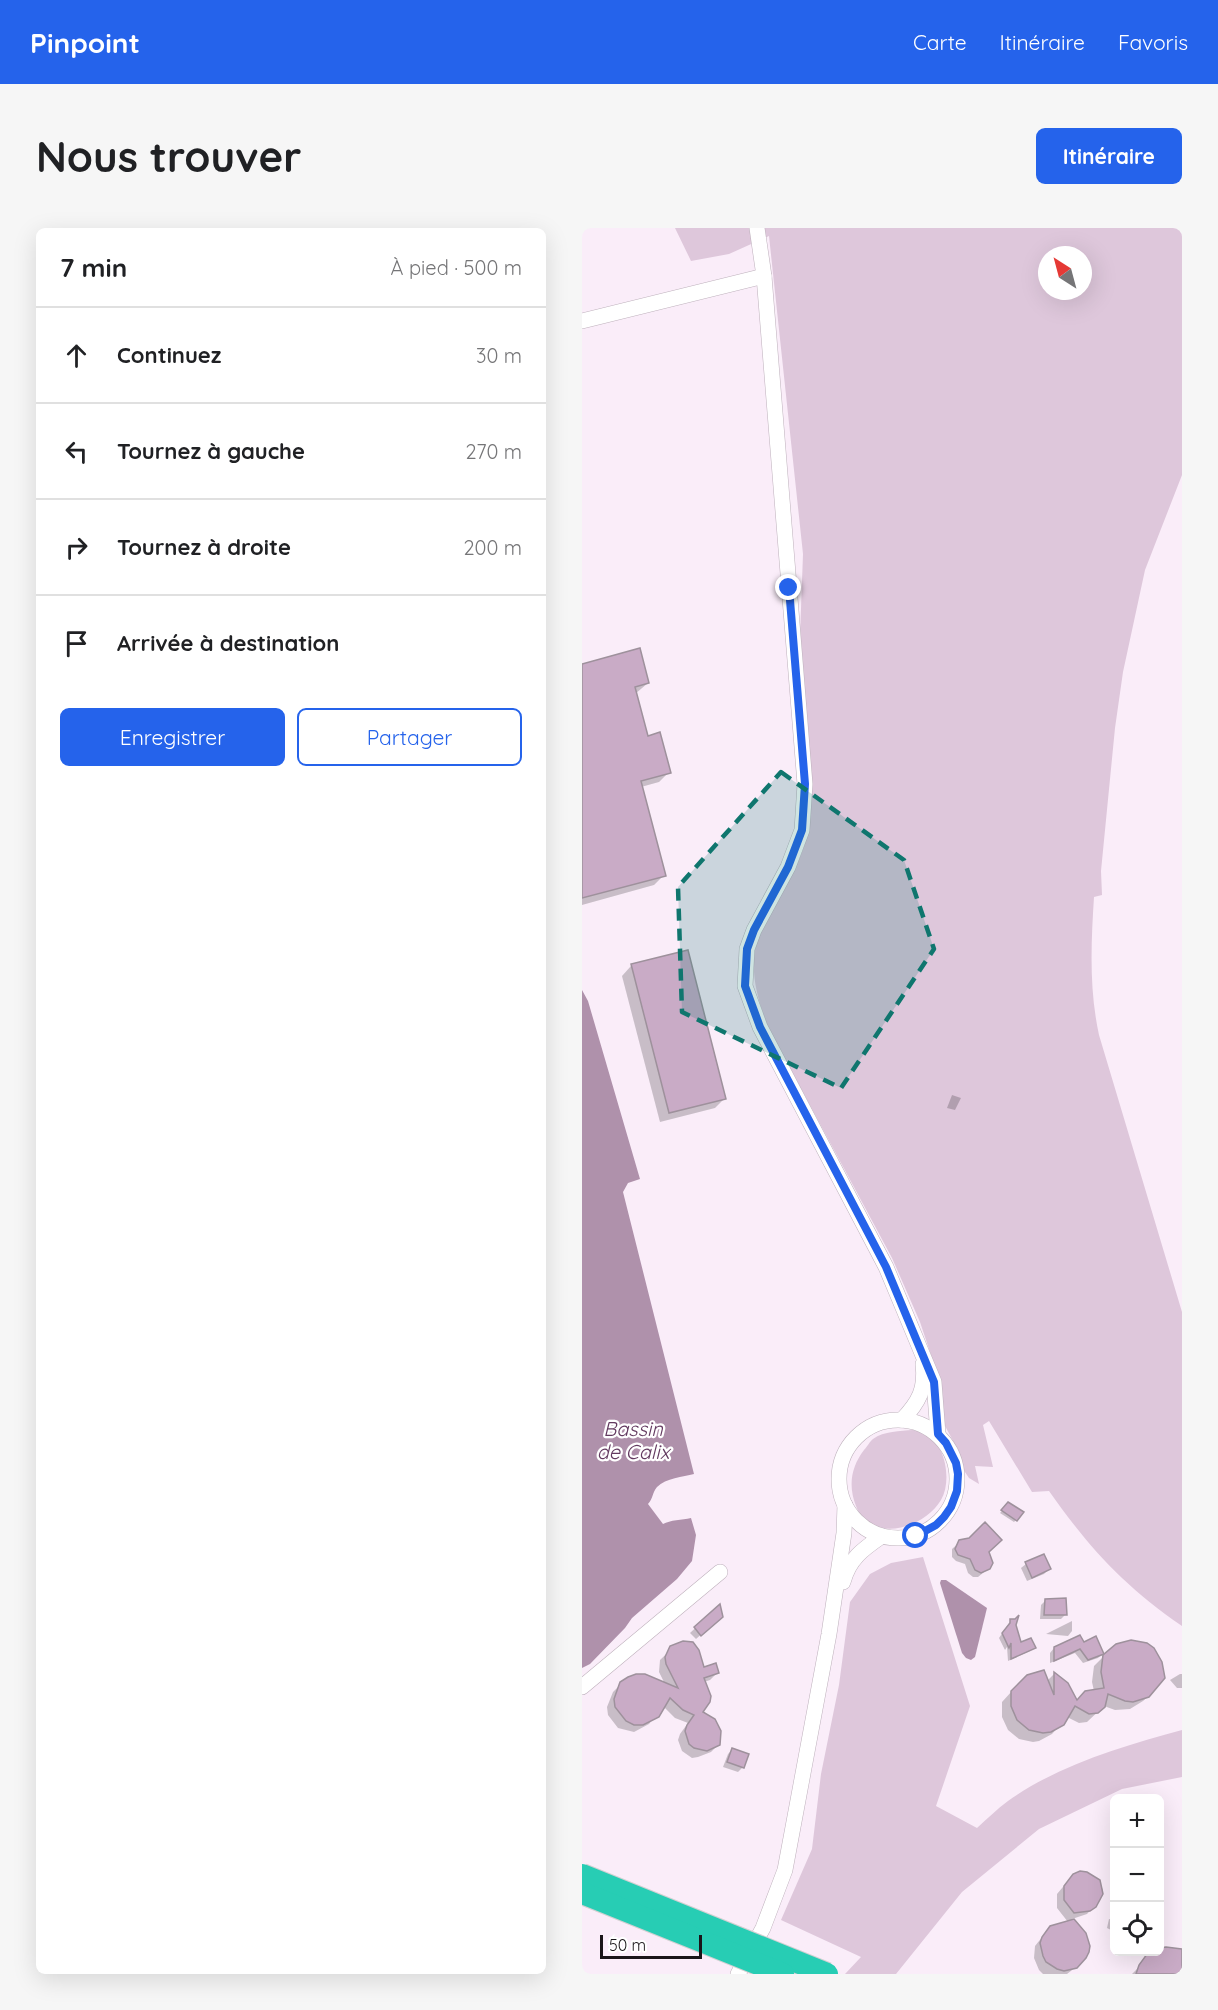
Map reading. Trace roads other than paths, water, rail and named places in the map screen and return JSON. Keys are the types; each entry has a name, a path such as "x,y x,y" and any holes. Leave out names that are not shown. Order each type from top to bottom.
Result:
{"highway":[{"path":"582,1875 827,1974"},
{"path":"582,1893 783,1974"}],"street":[{"path":"757,228 764,276 805,784 802,830 788,867 754,930 747,949 745,986 760,1027 886,1267 934,1382 938,1434"},
{"path":"582,321 764,276"},
{"path":"902,1420 919,1399 925,1379 922,1352"},
{"path":"738,1974 763,1928 784,1869 829,1634 844,1533 845,1505 840,1488 840,1469 843,1457 851,1443 863,1431 878,1423 902,1420 921,1424 938,1434 952,1452 958,1474 957,1491 951,1507 936,1525 916,1536 905,1538 882,1536 860,1525 845,1505"},
{"path":"829,1634 846,1570 855,1557 882,1536"},
{"path":"582,1687 720,1572"}],"water":[{"name":"Bassin de Calix","path":"582,990 588,1001 640,1179 628,1183 623,1192 694,1474 661,1484 655,1489 648,1504 663,1524 691,1518 696,1535 692,1561 677,1579 632,1618 590,1664 582,1668"},
{"path":"941,1580 946,1580 987,1608 975,1657 971,1660 962,1653"}]}
